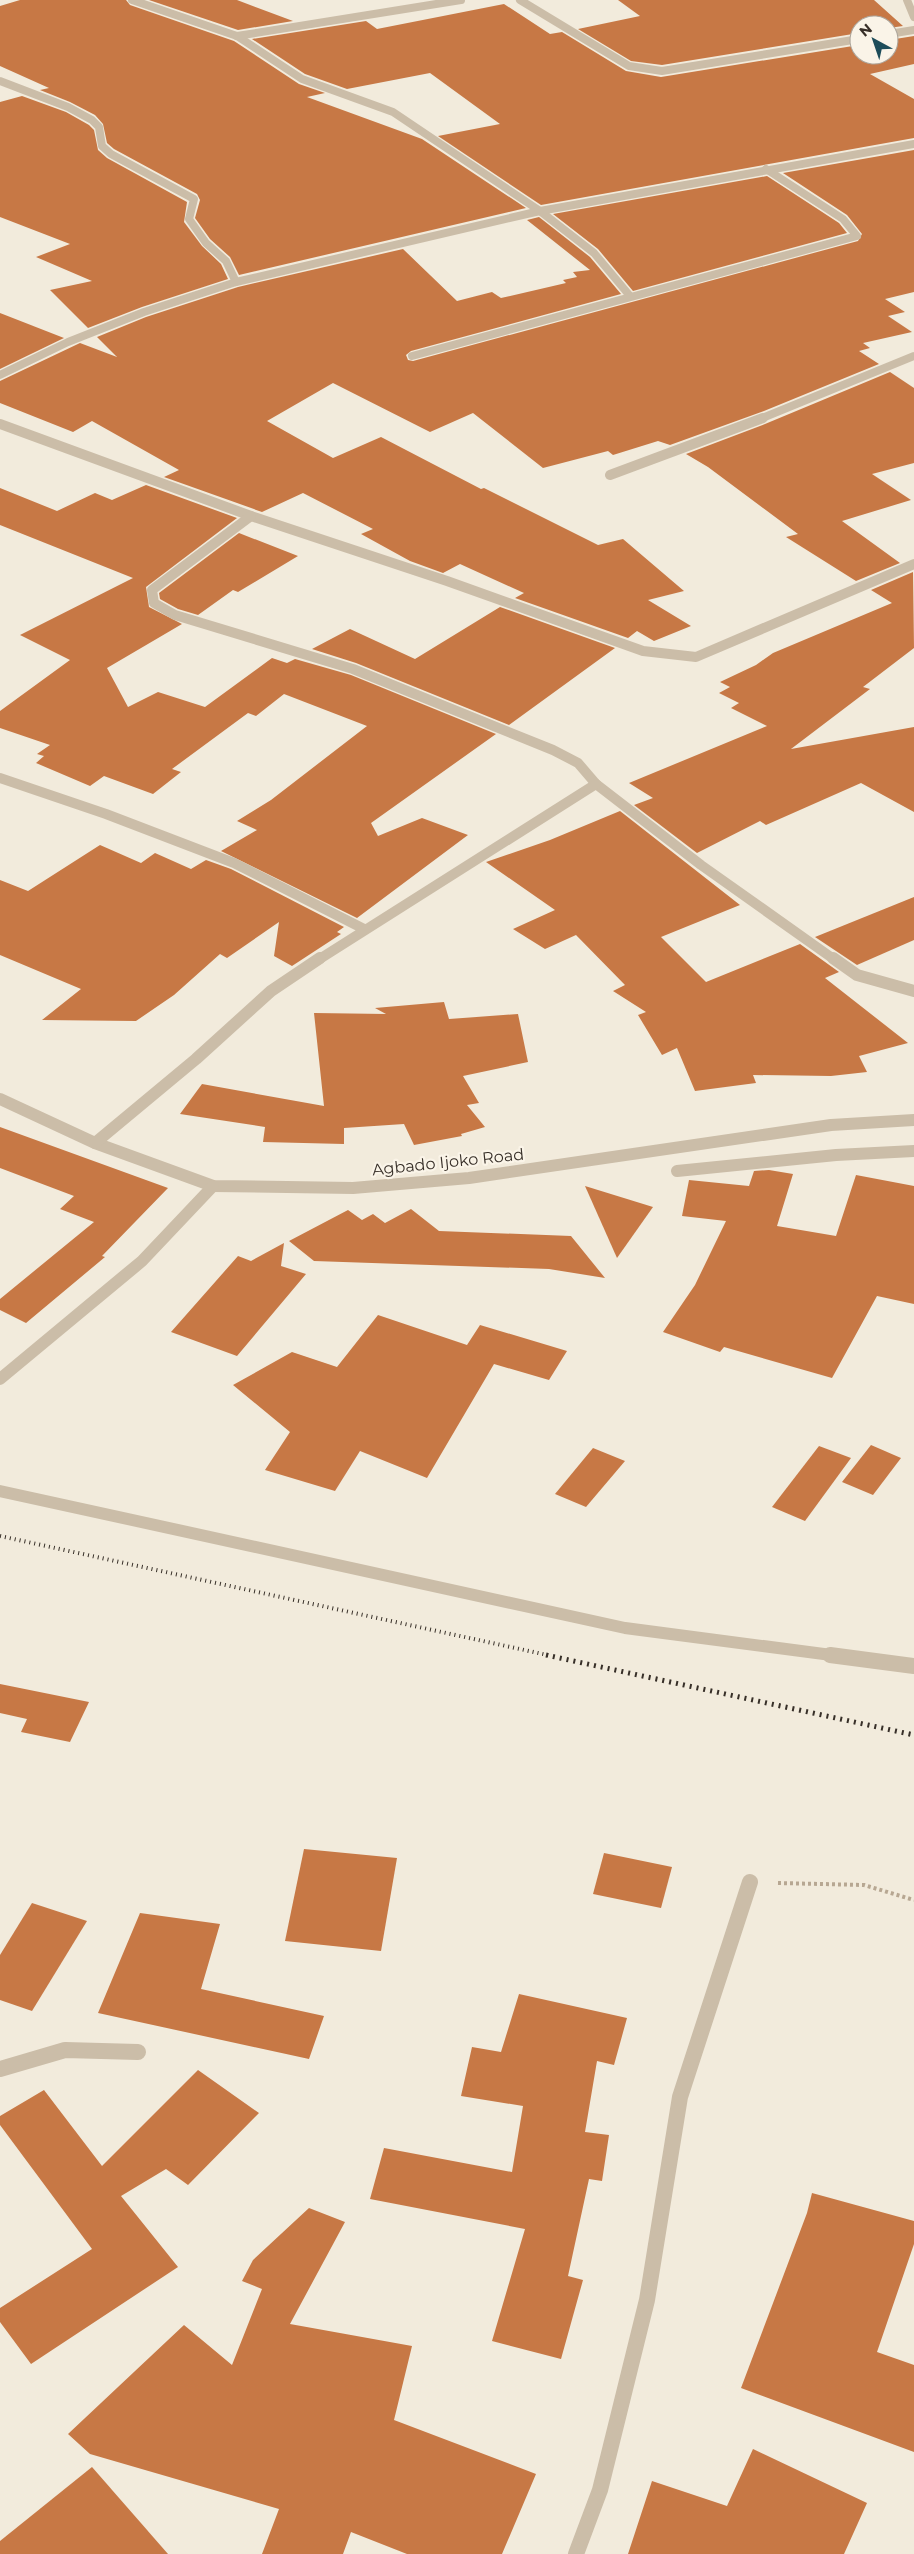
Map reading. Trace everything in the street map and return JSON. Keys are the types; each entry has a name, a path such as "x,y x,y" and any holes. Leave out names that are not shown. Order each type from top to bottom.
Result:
{"street":[{"path":"132,0 237,36 302,79 393,112 540,211 594,253 630,296"},
{"path":"520,0 629,66 643,70 662,71 849,41"},
{"path":"907,0 914,17"},
{"path":"237,36 455,1"},
{"path":"899,32 914,30"},
{"path":"0,81 74,109 98,125 103,137 102,146 111,154 194,199 189,219 206,243 226,261 236,282"},
{"path":"0,375 68,342 144,312 236,282 540,211 766,168 914,144"},
{"path":"412,356 858,236 843,219 766,168"},
{"path":"610,475 749,424 914,356"},
{"path":"0,424 251,516 447,581 643,650 669,656 696,657 914,564"},
{"path":"251,516 152,590 154,603 175,615 352,669 553,750 578,763 596,784 701,865 857,975 914,991"},
{"path":"0,778 106,814 234,863 364,929"},
{"path":"95,1143 196,1059 271,991 364,929 596,784"},
{"name":"Agbado Ijoko Road","path":"0,1099 95,1143 213,1186 353,1188 469,1178 831,1125 914,1120"},
{"path":"676,1172 836,1155 914,1151"},
{"path":"0,1379 142,1261 213,1186"},
{"path":"0,1492 625,1628 914,1666"},
{"path":"576,2554 600,2490 647,2300 680,2097 750,1882"},
{"path":"0,2069 65,2050 138,2052"}],"path":[{"path":"750,1882 864,1885 914,1900"}],"building":[{"path":"20,0 126,0 130,5 234,41 299,84 325,93 307,97 422,139 526,208 239,275 230,257 210,239 195,218 200,200 197,194 114,149 107,143 103,124 95,115 40,90 49,88 0,66 0,6"},
{"path":"149,0 237,0 293,21 238,30"},
{"path":"618,0 874,0 891,15 849,15 849,35 662,65 631,61 578,29 640,16"},
{"path":"504,4 550,34 562,32 626,71 661,77 849,47 849,65 899,65 899,38 914,36 914,64 870,74 914,99 914,138 541,205 438,136 500,124 430,73 347,89 305,74 252,39 366,21 377,29"},
{"path":"22,96 66,112 89,125 94,130 98,150 107,158 187,202 184,222 202,246 221,264 228,279 142,307 88,328 50,290 92,281 36,257 70,244 0,217 0,102"},
{"path":"914,150 914,292 885,299 905,312 888,316 912,332 863,343 870,348 859,351 879,364 764,411 670,445 658,441 613,455 608,451 543,468 473,413 430,432 333,383 267,421 333,458 381,437 481,489 484,488 598,545 623,539 684,591 648,600 691,626 654,641 637,631 628,638 515,598 524,593 460,564 443,573 410,561 361,534 373,529 303,493 262,512 164,477 179,470 92,421 73,432 0,403 0,381 80,343 117,357 97,337 146,317 238,287 403,249 457,301 492,292 501,298 566,283 563,280 577,277 573,272 590,270 527,220 539,217 590,257 621,294 411,351 406,355 408,360 413,361 858,241 862,234 847,215 783,173"},
{"path":"767,176 839,223 847,233 633,291 598,249 553,214"},
{"path":"0,313 64,338 0,369"},
{"path":"890,372 914,388 914,463 872,474 911,500 842,521 900,563 856,581 786,537 798,534 708,467 686,454 765,424"},
{"path":"146,485 237,518 146,587 149,607 182,624 107,668 128,707 158,692 205,707 272,658 287,663 295,659 351,675 496,734 371,823 378,836 422,818 468,835 357,918 221,851 257,830 237,821 271,800 367,726 284,694 256,716 248,713 172,769 181,772 153,794 104,776 90,786 36,763 44,756 37,754 50,745 0,728 0,711 70,660 20,635 133,578 0,525 0,488 57,511 95,493 112,500"},
{"path":"239,533 298,556 238,592 233,590 198,615 178,609 160,599 159,593"},
{"path":"913,572 914,648 863,687 870,689 791,749 914,727 914,812 861,783 766,825 760,821 697,853 634,805 653,798 629,783 767,726 731,708 739,703 719,693 730,687 720,682 756,665 773,653 892,603 871,590"},
{"path":"500,607 615,648 509,725 356,663 312,649 350,629 415,659"},
{"path":"620,811 740,905 661,937 706,982 800,944 839,972 825,978 908,1043 859,1056 867,1072 831,1076 753,1075 756,1083 695,1091 677,1048 662,1055 638,1015 646,1012 613,991 625,985 576,935 545,949 513,929 555,910 486,862 550,840"},
{"path":"100,845 141,863 155,853 191,869 206,860 231,869 344,927 337,932 341,934 292,966 274,956 279,922 227,958 220,954 174,995 136,1021 42,1020 81,989 0,955 0,880 28,891"},
{"path":"914,897 914,940 857,965 815,937"},
{"path":"444,1002 449,1019 518,1014 528,1062 463,1076 479,1103 467,1105 485,1127 461,1134 462,1136 414,1145 404,1124 344,1128 344,1144 263,1142 265,1127 180,1114 202,1084 324,1106 314,1013 386,1014 375,1008"},
{"path":"0,1127 168,1188 102,1256 105,1257 26,1323 0,1310 0,1299 94,1222 60,1209 74,1196 0,1168"},
{"path":"769,1170 793,1174 777,1226 836,1236 856,1175 914,1186 914,1304 877,1296 832,1378 724,1347 720,1352 663,1332 695,1285 726,1221 682,1216 689,1180 749,1186 754,1171"},
{"path":"585,1186 653,1207 617,1258"},
{"path":"411,1209 439,1231 571,1236 605,1278 549,1269 314,1261 289,1241 348,1210 362,1220 373,1214 385,1223"},
{"path":"284,1243 281,1266 306,1274 237,1356 171,1332 238,1256 251,1261"},
{"path":"378,1315 467,1345 480,1325 567,1351 549,1380 494,1364 427,1478 360,1451 335,1491 265,1470 290,1432 233,1385 292,1352 337,1367"},
{"path":"871,1445 901,1458 873,1495 842,1482"},
{"path":"819,1446 851,1458 805,1521 772,1507"},
{"path":"593,1448 625,1461 586,1507 555,1494"},
{"path":"0,1684 89,1702 70,1742 21,1732 27,1719 0,1713"},
{"path":"304,1849 397,1858 381,1951 285,1941"},
{"path":"604,1853 672,1867 661,1908 593,1894"},
{"path":"32,1903 87,1921 32,2011 0,2000 0,1955"},
{"path":"140,1913 220,1924 201,1989 324,2016 309,2059 98,2013"},
{"path":"519,1994 627,2018 614,2065 597,2061 585,2132 609,2135 602,2181 589,2179 568,2276 583,2280 561,2359 492,2341 525,2229 370,2199 384,2148 512,2172 523,2106 461,2096 472,2047 501,2052"},
{"path":"198,2070 259,2113 188,2185 166,2169 121,2196 178,2267 31,2364 0,2322 0,2308 92,2249 0,2125 0,2116 44,2090 102,2166"},
{"path":"812,2193 914,2221 914,2244 877,2352 914,2365 914,2452 741,2388 807,2213"},
{"path":"309,2208 345,2222 290,2324 412,2346 394,2420 536,2474 502,2554 407,2554 351,2532 343,2554 262,2554 279,2509 90,2454 68,2434 184,2325 232,2365 262,2289 242,2281 253,2260"},
{"path":"753,2449 867,2503 844,2554 628,2554 652,2481 727,2506"},
{"path":"92,2467 168,2554 0,2554 0,2541"}],"railway":[{"path":"0,1536 552,1656"},
{"path":"546,1655 914,1735"}]}
